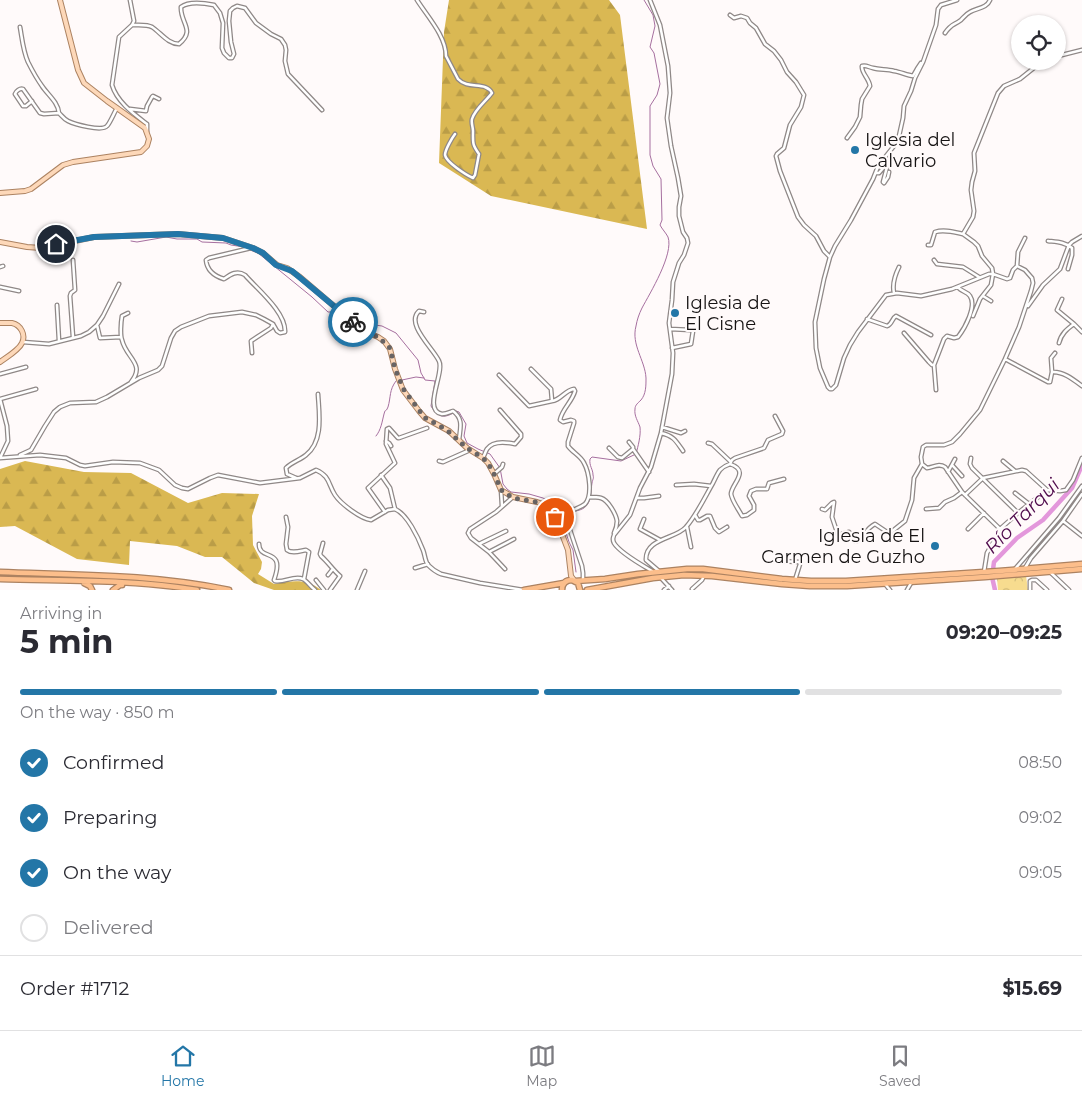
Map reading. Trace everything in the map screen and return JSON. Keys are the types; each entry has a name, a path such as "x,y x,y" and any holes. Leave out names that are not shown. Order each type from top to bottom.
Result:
{"highway":[{"path":"587,590 687,569 703,569 795,580 846,580 1000,573 1082,564"},
{"path":"1000,573 1015,569 1024,571 1082,569"},
{"path":"0,572 144,577 229,590"},
{"path":"524,590 570,580 605,579 654,572 810,586 885,584 986,573"},
{"path":"0,579 135,583 197,590"},
{"path":"575,580 580,590"},
{"path":"72,581 86,583 92,590"},
{"path":"562,590 565,582"},
{"path":"113,590 120,585 135,583"}],"main road":[{"path":"0,193 25,191 63,165 73,162 141,152 149,139 145,128 84,83 78,70 60,0"},
{"path":"0,242 41,248 94,237 178,234 223,238 263,253 276,265 292,271 362,330 378,337 384,342 390,348 395,369 404,390 419,411 425,418 440,426 470,450 485,454 501,490 513,498 545,505 552,511 568,550 571,576 575,580"},
{"path":"0,323 16,325 22,332 23,342 0,362"},
{"path":"565,582 570,575 570,570"}],"street":[{"path":"130,0 134,18 132,25 119,37 112,85 114,91 129,109 147,124 147,132"},
{"path":"417,0 438,31 446,56 461,82 469,86 489,88 492,93 472,118 474,130 473,145 479,154 473,178 446,159 446,150 456,134"},
{"path":"614,535 630,515 640,488 649,472 661,433 672,374 673,353 669,323 673,282 688,243 679,216 681,196 670,146 667,118 670,93 668,66 660,25 650,0"},
{"path":"957,0 942,5 938,9 936,25 923,62 904,106 899,136 882,161 830,257 815,322 816,348 820,368 825,382 830,389 836,385 850,345 886,295 894,292 921,296 952,289 989,274 1007,279 1010,278 1017,266 1018,252 1026,238"},
{"path":"945,33 952,24 961,20 971,11 986,6 990,0"},
{"path":"132,25 151,26 165,38 175,44 179,44 188,32 180,14 181,7 185,4 214,5 220,13 222,23 222,48 224,53 229,58 232,58 234,54 229,21 230,11 237,6 241,6 245,8 256,23 270,34 281,38 286,50 285,61 288,74 322,110"},
{"path":"730,16 734,18 741,16 747,18 766,44 781,60 787,72 802,90 803,100 790,125 784,148 776,156 798,217 816,236 824,251 830,257"},
{"path":"20,27 27,59 37,78 53,100 58,113 72,123 104,129 108,126 117,108"},
{"path":"1066,54 1082,50"},
{"path":"847,138 860,117 862,99 870,86 862,66 913,76 919,65 923,62"},
{"path":"962,234 974,211 971,190 975,171 974,153 998,93 1004,86 1020,79 1031,70"},
{"path":"32,101 23,106 15,94 21,88 32,101 39,112 42,114 58,113"},
{"path":"129,109 146,111 153,96 159,99"},
{"path":"876,173 879,173 885,166 887,167 884,183 889,172"},
{"path":"928,245 931,245 935,232 939,230 962,234 978,246 982,256 992,268 991,285 982,296 973,316"},
{"path":"1026,308 1043,285 1060,269 1069,245 1082,236"},
{"path":"1048,241 1069,245 1073,250 1068,269"},
{"path":"16,456 31,450 54,412 60,407 76,402 96,402 162,366 172,338 178,328 209,316 238,312 256,315 273,324 280,333 285,332 284,325 272,304 245,275 240,272 233,273 224,278 213,274 207,266 206,260 210,258 253,248"},
{"path":"73,260 76,290 71,292 70,296 73,337"},
{"path":"934,260 937,264 963,267 980,278"},
{"path":"822,509 825,510 834,502 832,517 838,535 849,532 855,541 860,539 868,528 875,524 890,533 905,521 912,500 914,478 922,464 923,447 926,444 948,444 960,434 980,410 1019,328 1033,281 1024,270 1017,266"},
{"path":"894,292 895,277 899,267"},
{"path":"23,342 45,345 81,336 89,332 96,325 119,284"},
{"path":"936,390 934,365 944,339 947,336 958,337 968,322 973,305 969,294 958,287"},
{"path":"0,288 19,291"},
{"path":"982,296 991,301"},
{"path":"1062,299 1057,310 1082,332"},
{"path":"57,305 59,341"},
{"path":"424,312 419,310 416,314 416,326 440,362 440,370 434,393 434,407 441,414 447,414 452,411 456,413 461,420 459,440"},
{"path":"128,313 122,316 121,337 127,352 137,368 136,375 130,383"},
{"path":"867,319 887,326 890,325 896,316 932,335"},
{"path":"252,353 251,341 267,331 273,324"},
{"path":"1059,342 1064,332 1074,324"},
{"path":"96,325 100,338 121,337"},
{"path":"670,329 693,331 692,344 672,348"},
{"path":"904,333 934,365"},
{"path":"1005,359 1050,382 1052,372 1051,358 1055,353"},
{"path":"0,374 26,366"},
{"path":"531,369 551,388 552,401"},
{"path":"1052,372 1055,371 1064,375 1082,386"},
{"path":"499,375 529,406 558,399 571,389 575,391 573,398 560,416 560,420 563,422 574,421 568,446 584,461 590,482 589,497 585,504 565,516 582,566 582,580"},
{"path":"0,458 8,441 7,426 0,399 36,389"},
{"path":"298,478 287,474 286,468 307,454 316,442 319,434 318,394"},
{"path":"485,454 497,442 515,444 521,437 521,434 500,410"},
{"path":"672,590 649,563 646,557 650,549 660,540 687,527 722,468 731,463 734,458 764,448 768,440 782,434 783,431 775,416"},
{"path":"662,427 681,433 685,431"},
{"path":"384,512 368,488 394,463 386,442 388,428 398,438 427,428"},
{"path":"661,433 673,437 683,451"},
{"path":"386,442 390,443 391,446"},
{"path":"629,442 649,472"},
{"path":"708,443 712,444 738,469 739,478 732,490 731,496 742,516 754,510 754,505 749,496 751,491 754,489 767,489 768,483 784,479"},
{"path":"609,448 620,458 635,452"},
{"path":"439,461 443,462 470,450"},
{"path":"0,458 40,455 66,458 85,466 113,462 140,463 159,470 175,484 188,489 218,475 260,483 300,478 316,470 326,476 334,494 340,501 359,516 371,520 395,508"},
{"path":"971,458 970,464 1018,513"},
{"path":"965,495 983,478 1022,470 1026,471 1047,490 1063,491 1066,490 1073,480 1082,458"},
{"path":"948,472 955,459"},
{"path":"1003,460 1015,471"},
{"path":"922,464 927,468 938,465 942,466 962,492 1000,529"},
{"path":"952,464 962,476"},
{"path":"494,474 503,465"},
{"path":"381,475 390,488 395,508 408,520 428,564 435,571 480,583 524,590"},
{"path":"676,486 694,484 711,486"},
{"path":"1015,569 1059,518 1082,486"},
{"path":"501,490 502,507"},
{"path":"986,573 987,553 1000,529 1047,490"},
{"path":"926,509 938,508 962,492"},
{"path":"1015,493 1029,504"},
{"path":"1024,571 1030,558 1063,521 1082,494"},
{"path":"636,498 659,496"},
{"path":"589,497 605,499 613,510 617,523 613,541 615,544 628,556 654,572"},
{"path":"505,569 468,533 470,529 513,498"},
{"path":"552,511 567,507 574,509"},
{"path":"968,529 984,513"},
{"path":"695,515 700,520 710,516 715,528 719,532 727,527"},
{"path":"286,518 288,527 287,550 296,552 306,550 309,552 304,579"},
{"path":"644,519 640,529 660,540"},
{"path":"1063,521 1082,536"},
{"path":"687,527 691,547"},
{"path":"479,544 506,530"},
{"path":"489,552 514,539"},
{"path":"323,543 321,556 328,561 332,570 340,576 330,590"},
{"path":"259,544 260,551 276,559 278,567 275,581 296,578 304,579 315,590"},
{"path":"779,561 799,562 795,580"},
{"path":"415,568 428,564"},
{"path":"638,574 644,569 642,564"},
{"path":"328,575 332,570"},
{"path":"357,590 365,570"},
{"path":"1049,571 1069,590"},
{"path":"692,589 705,576"},
{"path":"1030,590 1030,581 1034,579 1046,590"},
{"path":"316,580 324,590"},
{"path":"907,590 912,582"},
{"path":"885,584 890,590"},
{"path":"664,590 669,586"}],"green space":[{"path":"449,0 609,0 620,15 647,229 491,196 439,163 444,32"},
{"path":"25,461 84,472 131,473 188,503 222,493 259,494 252,516 253,545 262,562 258,574 274,584 293,581 304,582 321,590 274,590 254,583 222,557 205,557 177,546 130,541 129,565 77,559 15,526 0,527 0,469"},
{"path":"1026,576 1028,590 998,590 997,578"}],"waterway":[{"path":"575,511 585,508 589,501 593,478 590,461 592,457 621,461 636,454 640,427 635,414 635,408 644,395 646,387 645,371 635,340 636,326 641,310 665,263 668,253 668,237 660,225 662,220 661,179 653,166 650,155 650,106 657,95 660,84 654,53 650,47 655,26 653,15 644,0"},
{"path":"131,241 137,242 166,237 197,239 202,242 226,243 244,247"},
{"path":"250,250 258,253 328,312 337,312"},
{"path":"342,308 357,313 368,324 382,326 396,333 418,360 425,380 435,381 431,406 436,413 445,416 456,411 459,412 466,424 464,436 467,443 490,454 500,468 503,484 507,489 511,492 543,498 550,502 555,509"},
{"path":"402,380 416,377 424,378"},
{"path":"376,436 396,381"},
{"name":"Río Tarqui","path":"995,590 992,577 994,562 1017,538 1043,520 1072,488 1082,465"},
{"path":"557,511 568,511"},
{"path":"558,512 573,550 576,572"}],"way so far":[{"path":"353,322 362,330 378,337 390,348 395,369 404,390 425,418 448,431 467,448 483,458 488,463 501,490 513,498 545,505 555,517"}],"place":[{"name":"Iglesia del Calvario","path":"855,150"},
{"name":"Iglesia de El Cisne","path":"675,313"},
{"name":"Iglesia de El Carmen de Guzho","path":"935,546"}],"route":[{"path":"56,244 94,237 178,234 223,238 253,248 263,253 276,265 292,271 353,322"}]}
